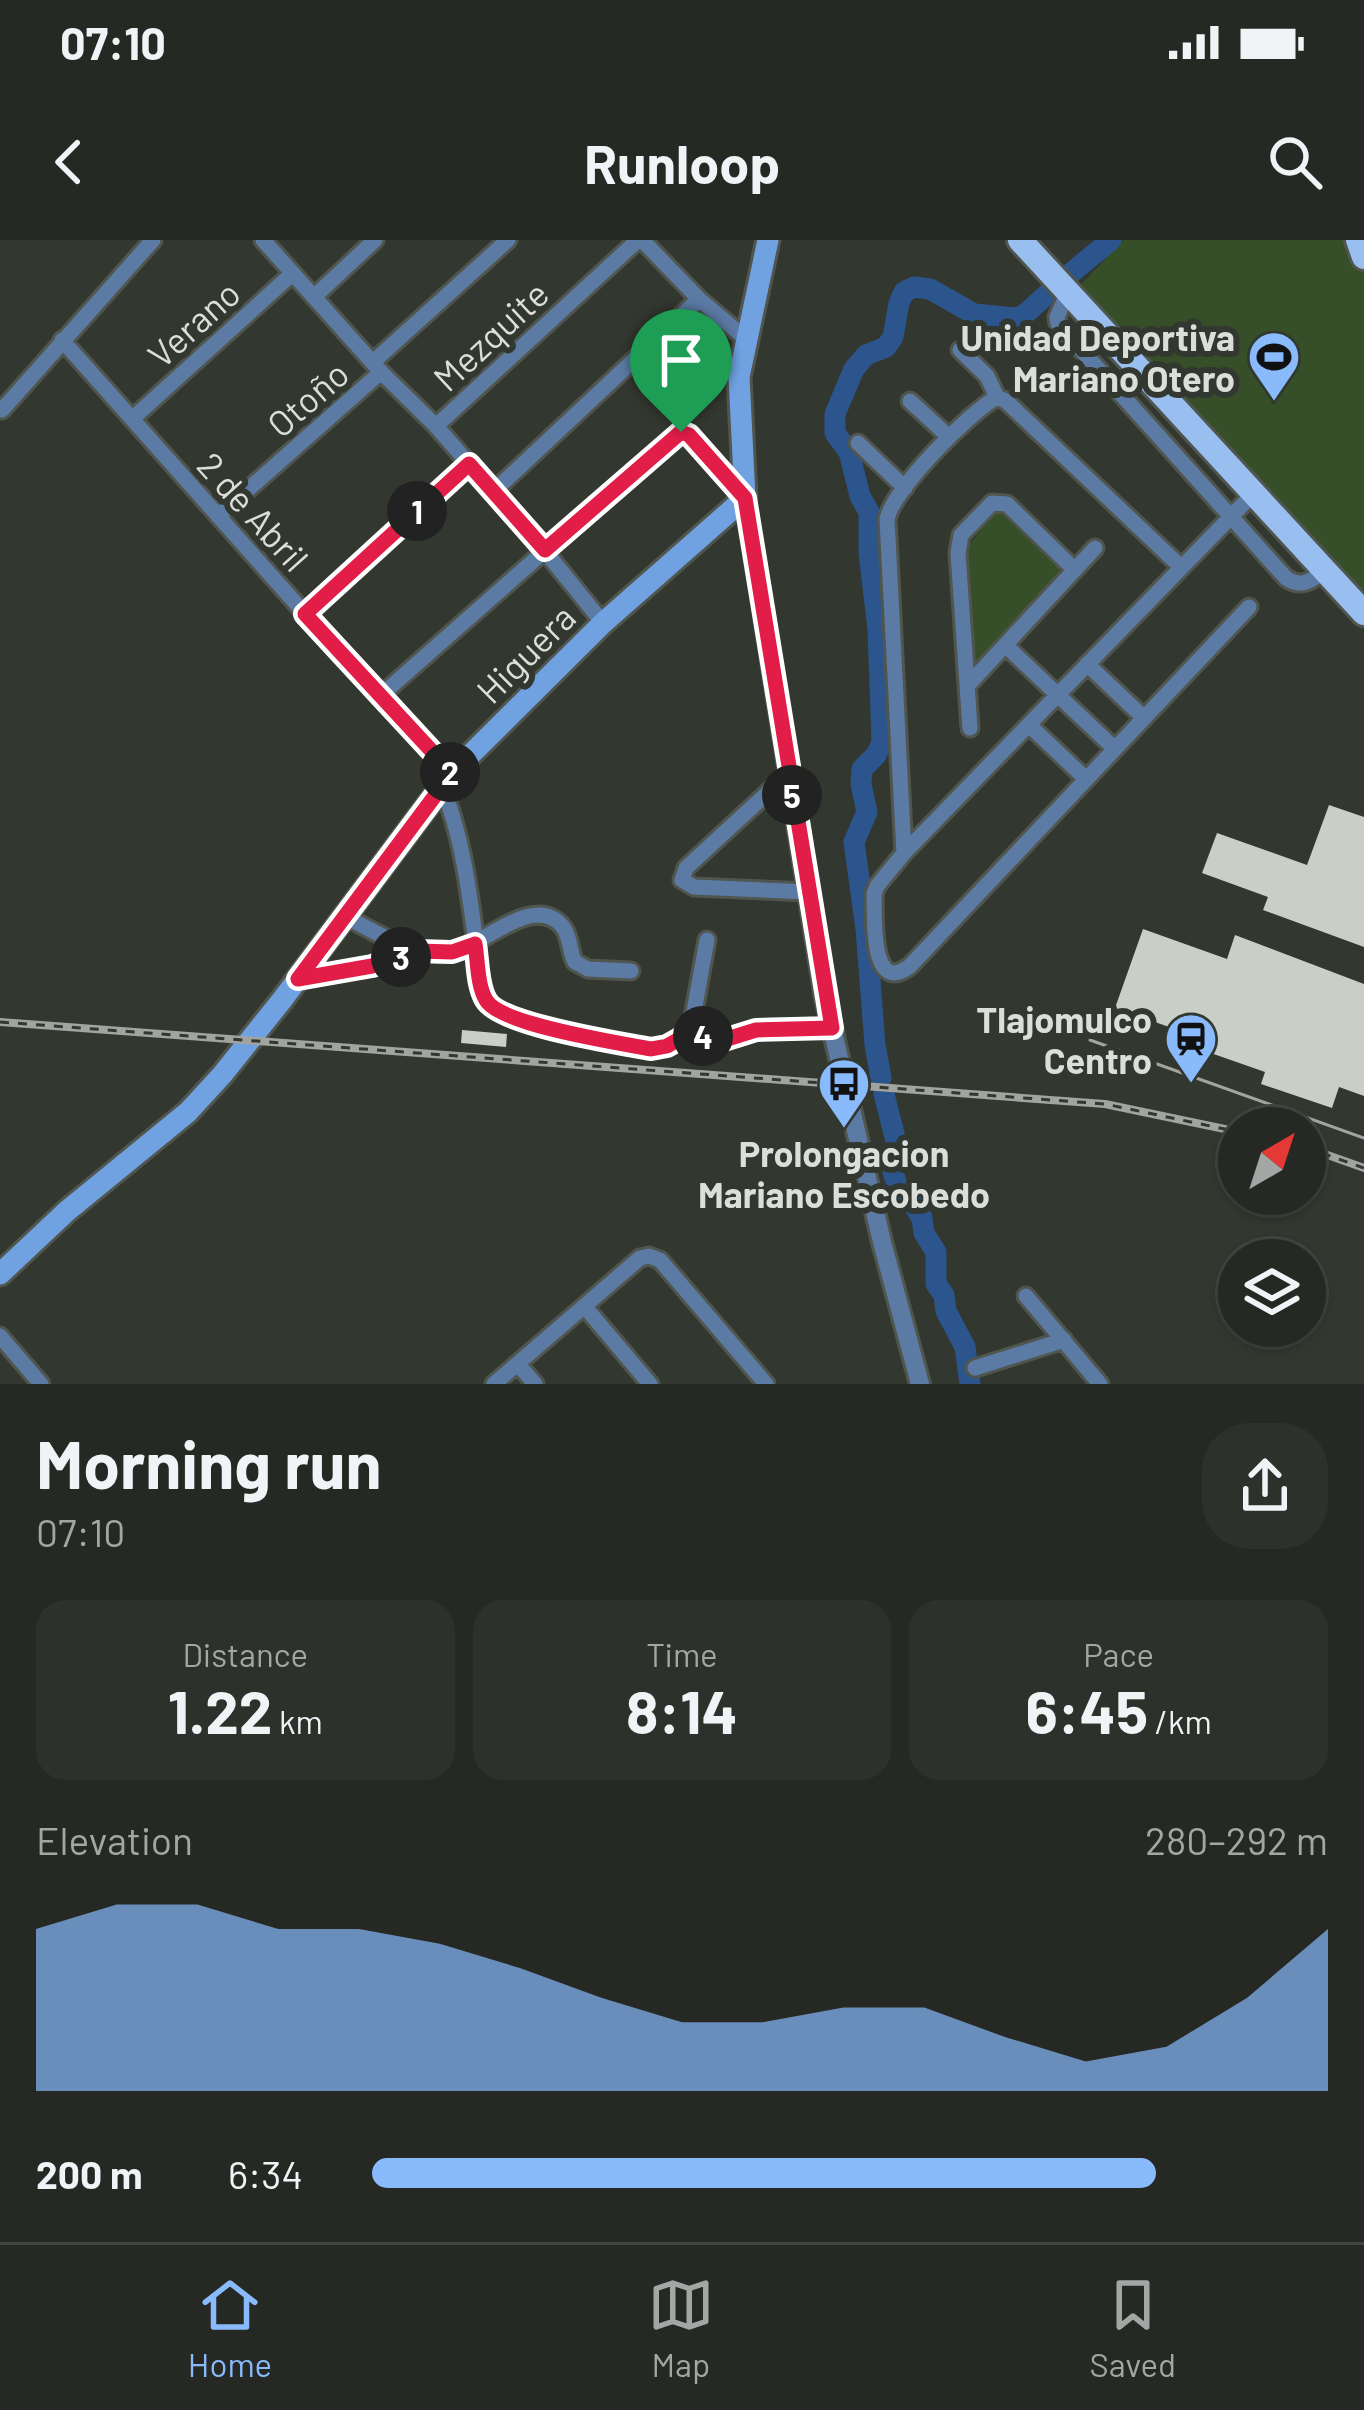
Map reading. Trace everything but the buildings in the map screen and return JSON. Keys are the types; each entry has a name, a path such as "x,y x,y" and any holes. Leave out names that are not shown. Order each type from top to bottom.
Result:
{"main road":[{"path":"745,498 739,377 769,240"},
{"path":"1020,240 1364,613"},
{"path":"1358,240 1364,257"},
{"name":"Higuera","path":"0,1274 67,1210 188,1112 298,979 447,779 602,623 745,498"}],"street":[{"path":"2,410 153,240"},
{"path":"263,240 436,426 602,623"},
{"path":"315,296 375,240"},
{"name":"Otoño","path":"218,516 508,240"},
{"path":"640,240 746,339"},
{"name":"Mezquite","path":"436,426 640,240"},
{"name":"Verano","path":"132,419 293,273"},
{"path":"1068,292 1058,324 1286,578 1295,584 1306,583 1325,571"},
{"path":"493,492 699,299"},
{"name":"2 de Abril","path":"62,340 380,697 447,779"},
{"path":"960,350 987,376 997,398 1006,401 1181,567"},
{"path":"904,853 887,519 895,499 949,437 997,398"},
{"path":"910,400 949,437"},
{"path":"380,697 681,432 689,435 745,498 832,1028 920,1384"},
{"path":"858,443 904,488"},
{"path":"305,614 469,464"},
{"path":"1249,608 901,973 892,973 880,963 877,886 1254,494"},
{"path":"970,728 957,544 961,535 992,503 1007,504 1075,570"},
{"path":"969,684 1095,548"},
{"path":"1005,645 1114,748"},
{"path":"1087,664 1143,717"},
{"path":"1029,724 1085,778"},
{"path":"788,774 686,868 682,880 694,887 808,892"},
{"path":"447,779 483,996 491,1008 556,1030 651,1049 690,1033 724,1040 756,1030 832,1028"},
{"path":"298,979 372,966 418,951 452,952 519,917 541,915 564,928 575,962 588,969 631,971"},
{"path":"344,916 418,951"},
{"path":"690,1033 707,940"},
{"path":"494,1384 640,1258 649,1256 660,1260 766,1384"},
{"path":"1026,1296 1100,1384"},
{"path":"585,1306 650,1384"},
{"path":"0,1336 40,1384"},
{"path":"975,1368 1064,1340"},
{"path":"518,1364 535,1384"}],"green space":[{"name":"Unidad Deportiva Mariano Otero","path":"1123,240 1355,240 1364,268 1364,602 1079,287"},
{"path":"997,509 1065,573 976,663 962,554"}],"waterway":[{"path":"1065,278 1111,240"},
{"path":"881,1078 854,842 867,812 862,769 882,743 878,629 869,512 849,452 835,433 835,414 854,369 893,337 904,292 914,287 930,289 974,314 1016,318 1054,288"},
{"path":"884,1094 899,1153 893,1172 899,1191 922,1218 924,1233 936,1252 936,1284 965,1347 970,1384"}],"tram line":[{"path":"1090,1040 1364,1138"}],"railway":[{"path":"0,1022 1105,1104 1218,1128"},
{"path":"1326,1154 1364,1168"}],"place":[{"name":"Unidad Deportiva Mariano Otero","path":"1274,403"},
{"name":"Tlajomulco Centro","path":"1191,1085"},
{"name":"Prolongacion Mariano Escobedo","path":"844,1130"}],"route":[{"path":"681,432 689,435 745,498 832,1028 756,1030 724,1040 690,1033 651,1049 556,1030 491,1008 483,996 475,944 452,952 418,951 372,966 298,979 452,773 305,614 469,464 545,550 681,432"}]}
